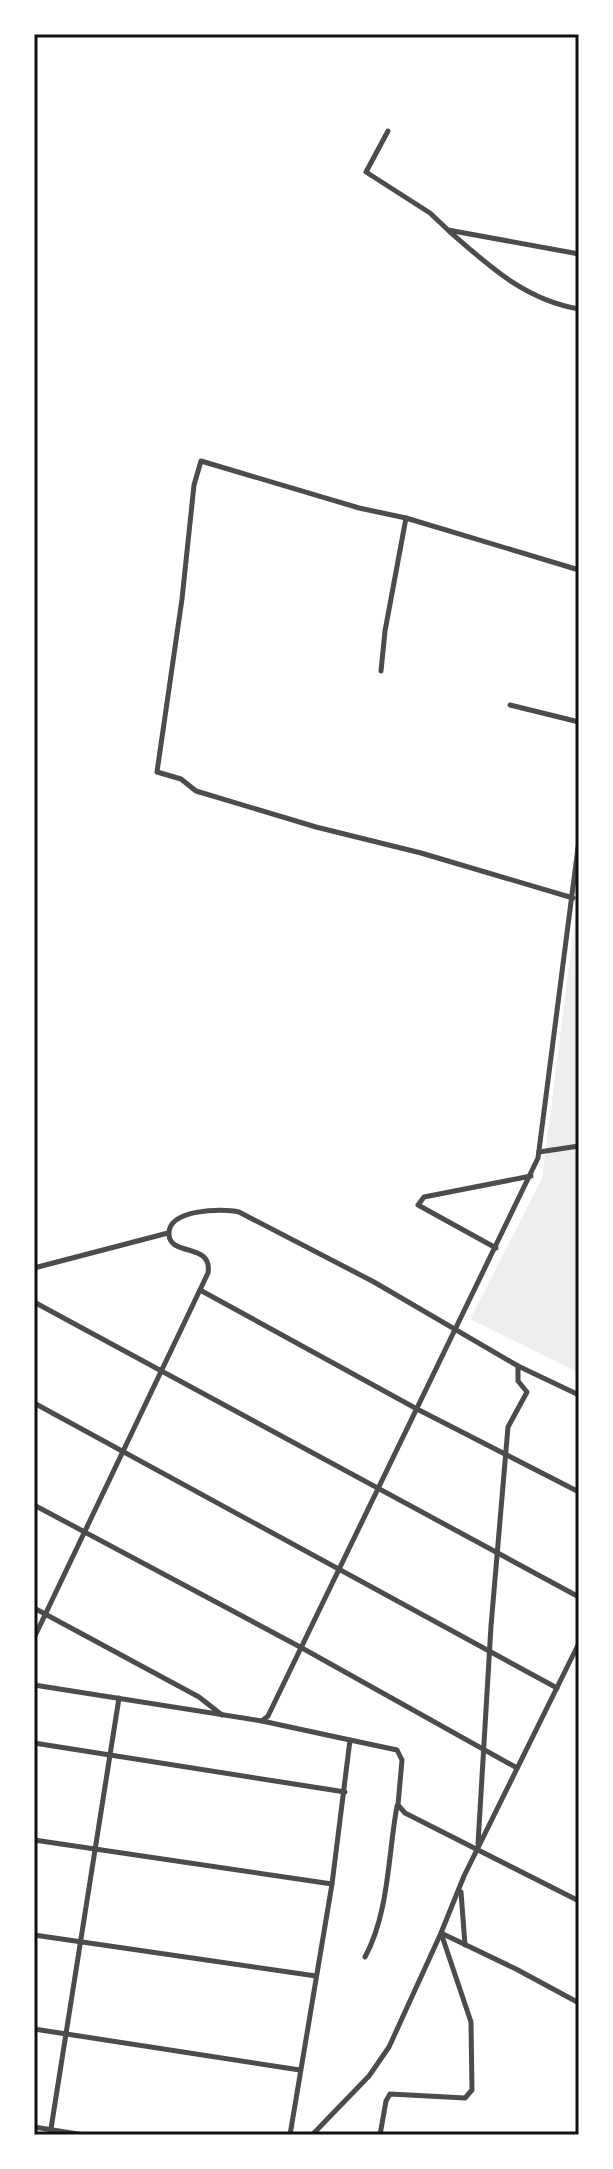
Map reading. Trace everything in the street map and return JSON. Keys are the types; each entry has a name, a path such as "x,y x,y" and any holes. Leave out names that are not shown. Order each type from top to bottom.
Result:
{"street":[{"path":"388,131 366,172 413,200 525,293 579,309"},
{"path":"448,230 579,254"},
{"path":"573,898 196,791 181,779 157,772 182,599 194,485 201,461 579,570"},
{"path":"381,671 385,631 406,518"},
{"path":"510,705 579,722"},
{"path":"262,1721 268,1716 302,1648 531,1176 539,1152 579,840"},
{"path":"539,1152 579,1146"},
{"path":"496,1248 418,1205 424,1197 531,1176"},
{"path":"34,1638 208,1273 207,1261 199,1253 177,1246 169,1233 172,1223 189,1214 229,1209 239,1212 457,1328 518,1366 579,1395"},
{"path":"34,1268 169,1233"},
{"path":"200,1290 417,1409 579,1492"},
{"path":"34,1302 579,1597"},
{"path":"478,1848 489,1651 508,1427 527,1392 518,1381 518,1366"},
{"path":"34,1403 557,1688"},
{"path":"34,1505 302,1648 517,1768"},
{"path":"34,1608 199,1697 223,1716"},
{"path":"312,2135 369,2076 389,2047 478,1848 579,1643"},
{"path":"34,1685 262,1721 397,1750 402,1760 398,1805 378,1926 365,1957"},
{"path":"50,2132 119,1698"},
{"path":"290,2135 332,1884 350,1740"},
{"path":"34,1743 345,1792"},
{"path":"398,1805 405,1813 579,1901"},
{"path":"34,1840 332,1884"},
{"path":"461,1887 465,1945"},
{"path":"441,1933 579,2003"},
{"path":"380,2135 390,2094 465,2098 472,2090 471,2022 441,1933"},
{"path":"34,1935 316,1976"},
{"path":"34,2029 300,2070"},
{"path":"34,2127 50,2132 84,2135"}],"shaded area":[{"path":"579,888 579,1373 470,1319 542,1179"}]}
